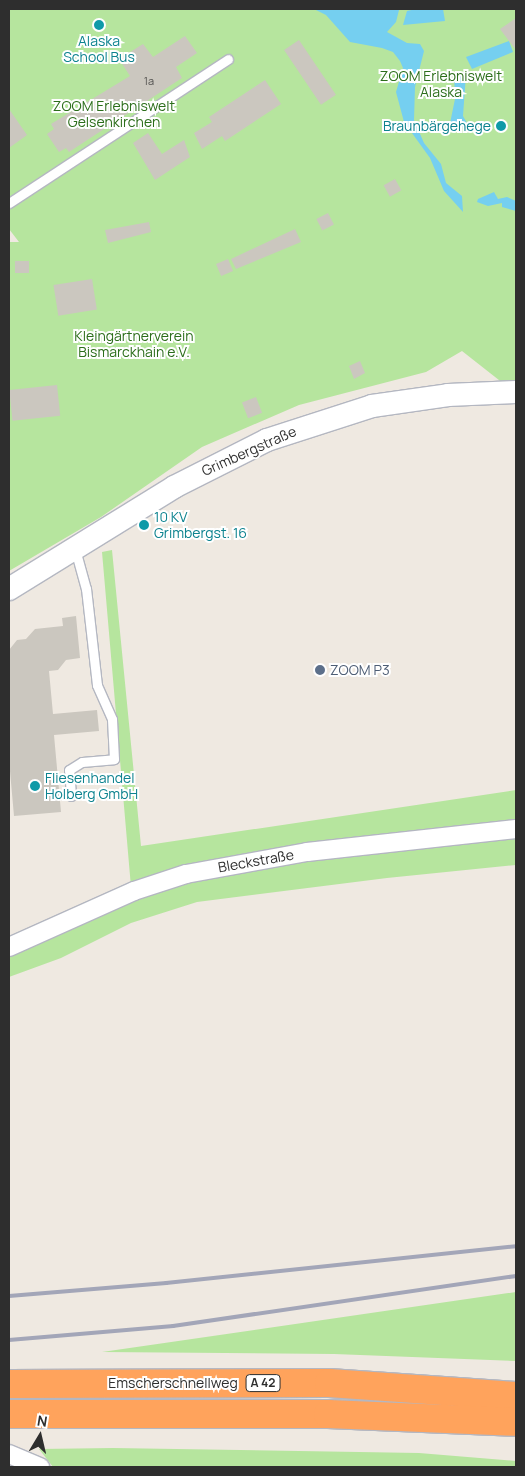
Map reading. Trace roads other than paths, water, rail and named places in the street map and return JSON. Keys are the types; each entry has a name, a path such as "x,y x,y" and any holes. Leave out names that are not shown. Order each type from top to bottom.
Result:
{"highway":[{"name":"Emscherschnellweg","path":"9,1384 329,1383 516,1396"},
{"name":"A 42","path":"9,1414 328,1414 516,1422"}],"street":[{"name":"Grimbergstraße","path":"9,589 213,465 299,428 372,406 410,399 516,392"},
{"name":"Bleckstraße","path":"9,947 134,891 186,874 307,852 516,829"},
{"path":"9,1454 40,1467"}],"lane":[{"path":"9,203 228,60"},
{"path":"71,796 69,770 82,762 114,759 112,718 97,685 86,589 75,548"}],"water":[{"path":"314,9 399,10 396,22 387,32 407,43 420,44 424,51 415,87 414,120 424,143 441,164 446,183 462,196 463,212 444,191 430,158 404,122 396,92 403,68 400,61 393,52 350,42 326,15"},
{"path":"443,9 445,21 403,25 407,11"},
{"path":"509,41 513,52 472,69 466,57"},
{"path":"454,74 466,74 463,116 468,125 448,133 455,99"},
{"path":"494,192 498,199 507,197 516,201 516,211 502,207 502,203 488,206 477,202 478,199"}],"railway":[{"path":"9,1296 166,1283 516,1246"},
{"path":"9,1340 173,1326 516,1276"}],"place":[{"name":"Alaska School Bus","path":"99,25"},
{"name":"Braunbärgehege","path":"501,126"},
{"name":"10 KV Grimbergst. 16","path":"144,525"},
{"name":"ZOOM P3","path":"320,670"},
{"name":"Fliesenhandel Holberg GmbH","path":"35,786"}],"park label":[{"name":"ZOOM Erlebniswelt Alaska","path":"441,84"},
{"name":"ZOOM Erlebniswelt Gelsenkirchen","path":"114,114"},
{"name":"Kleingärtnerverein Bismarckhain e.V.","path":"134,344"}]}
